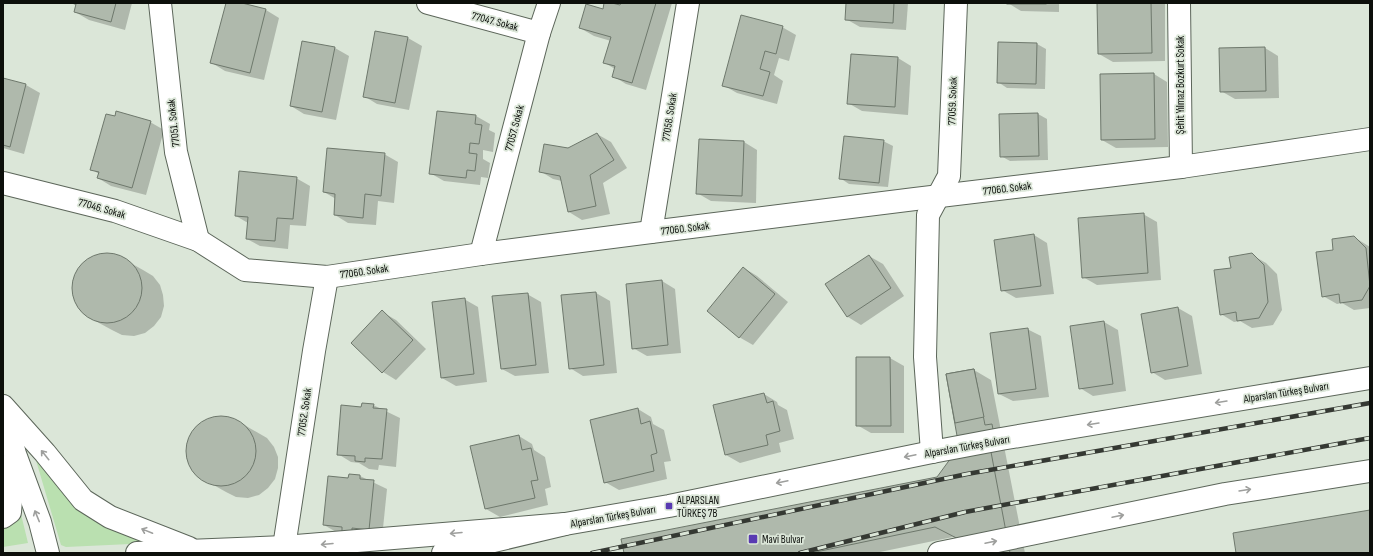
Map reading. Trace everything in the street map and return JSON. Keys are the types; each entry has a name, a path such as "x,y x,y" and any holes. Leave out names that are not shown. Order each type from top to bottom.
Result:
{"main road":[{"name":"77051. Sokak","path":"160,3 176,152 198,240"},
{"name":"77047. Sokak","path":"428,3 539,33"},
{"name":"77057. Sokak","path":"481,254 539,33 549,3"},
{"name":"77058. Sokak","path":"651,232 688,3"},
{"name":"77059. Sokak","path":"932,452 925,357 928,216 950,176 956,3"},
{"name":"Şehit Yılmaz Bozkurt Sokak","path":"1179,3 1181,167"},
{"name":"77060. Sokak","path":"198,240 245,270 327,277 481,254 651,232 1181,167 1370,139"},
{"name":"77046. Sokak","path":"3,183 115,211 198,240"},
{"name":"77052. Sokak","path":"284,547 321,305 327,277"},
{"name":"Alparslan Türkeş Bulvarı","path":"442,553 565,524 669,506 932,452 1001,439 1370,378"},
{"path":"3,408 15,454 40,522 48,553"},
{"path":"3,408 44,453 83,500 110,517 196,551"},
{"path":"3,517 10,512 15,454"},
{"path":"952,552 1225,494 1370,471"},
{"name":"Alparslan Türkeş Bulvarı","path":"137,553 284,547 565,524"}],"green space":[{"path":"35,457 152,543 66,547 61,545"},
{"path":"20,510 28,543 3,547 3,528 11,522"}],"building":[{"path":"71,3 116,3 111,22 74,12 76,4"},
{"path":"226,3 242,3 266,9 250,73 210,63"},
{"path":"604,3 620,5 621,3 656,3 632,83 612,77 615,66 603,63 611,37 579,28 586,4 603,9"},
{"path":"846,3 894,3 893,23 845,20"},
{"path":"1046,3 1046,4 1007,4"},
{"path":"1097,3 1151,3 1152,53 1098,54"},
{"path":"741,15 783,26 776,54 765,51 760,69 770,72 763,96 722,86"},
{"path":"375,31 408,37 395,103 363,97"},
{"path":"302,41 335,47 322,112 290,106"},
{"path":"998,42 1037,43 1036,84 997,83"},
{"path":"1265,47 1266,91 1220,92 1219,48"},
{"path":"851,54 898,57 895,107 847,104"},
{"path":"1154,73 1155,139 1101,140 1100,74"},
{"path":"3,78 26,84 10,147 3,145"},
{"path":"116,111 151,121 132,188 97,178 99,172 90,170 106,114 115,116"},
{"path":"437,111 476,115 475,124 482,125 479,144 470,143 469,153 477,154 475,171 467,170 466,178 429,174"},
{"path":"1038,113 1039,156 1000,157 999,114"},
{"path":"597,133 614,160 590,175 596,206 568,212 560,176 539,172 544,144 568,148"},
{"path":"844,136 884,140 879,183 839,179"},
{"path":"699,139 744,141 742,196 696,194"},
{"path":"327,148 385,153 381,196 365,194 363,218 334,215 335,194 323,192"},
{"path":"239,171 297,177 293,219 277,218 275,241 246,239 248,217 235,216"},
{"path":"1144,213 1148,273 1082,278 1078,218"},
{"path":"1034,234 1041,286 1001,291 994,240"},
{"path":"1354,236 1366,248 1370,286 1362,300 1340,303 1339,294 1322,297 1316,252 1333,250 1332,239"},
{"path":"107,253 126,259 136,269 142,288 136,307 126,317 107,323 88,317 78,307 72,288 78,269 88,259"},
{"path":"1252,253 1264,265 1268,302 1259,318 1237,321 1236,312 1220,315 1214,270 1231,268 1229,257"},
{"path":"869,255 891,288 847,317 825,284"},
{"path":"743,267 775,294 739,338 707,311"},
{"path":"662,280 668,345 632,349 626,284"},
{"path":"596,292 604,365 569,369 561,295"},
{"path":"528,293 536,365 501,369 492,296"},
{"path":"465,298 474,374 441,378 432,302"},
{"path":"1178,307 1188,366 1151,373 1141,314"},
{"path":"382,310 413,340 382,373 351,343"},
{"path":"1104,321 1113,384 1079,389 1070,326"},
{"path":"1028,328 1036,389 998,394 990,333"},
{"path":"856,357 890,357 891,426 856,426"},
{"path":"974,369 985,425 992,424 994,435 988,436 1010,553 979,553 978,549 935,527 811,553 624,553 621,539 937,477 959,447 946,374"},
{"path":"974,369 984,417 955,423 946,374"},
{"path":"764,393 767,403 773,401 780,431 766,435 768,445 725,455 713,405"},
{"path":"362,403 374,404 373,408 387,409 382,459 365,458 365,462 355,461 355,456 337,455 341,405 361,407"},
{"path":"638,408 641,424 650,421 657,453 651,455 654,471 604,483 590,420"},
{"path":"221,416 240,422 250,432 256,451 250,470 240,480 221,486 202,480 192,470 186,451 192,432 202,422"},
{"path":"519,435 522,450 531,448 538,480 531,481 535,498 485,509 470,446"},
{"path":"349,474 360,475 360,479 374,480 369,530 352,528 352,533 342,532 342,527 323,525 328,476 348,478"},
{"path":"1370,510 1370,553 1236,553 1233,533"}],"railway":[{"path":"592,553 967,474 1370,403"},
{"path":"800,553 965,512 1370,438"}],"place":[{"name":"ALPARSLAN TÜRKEŞ 7B","path":"669,506"},
{"name":"Mavi Bulvar","path":"753,539"}]}
